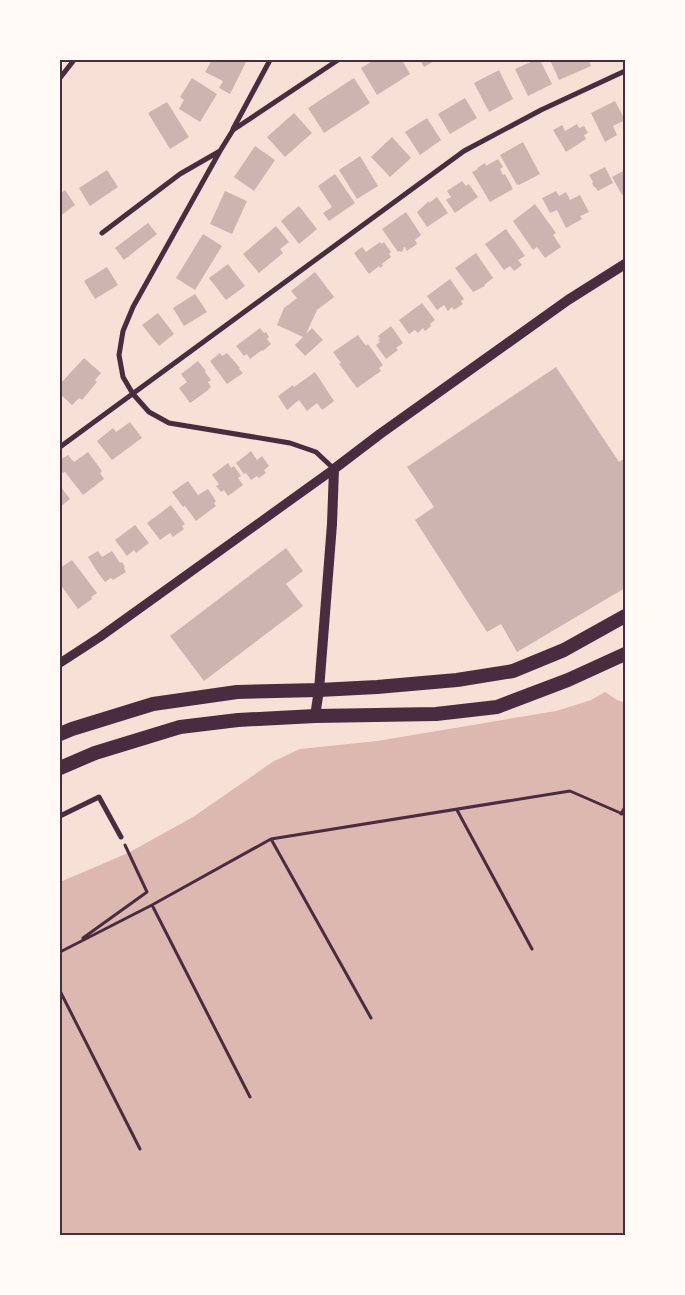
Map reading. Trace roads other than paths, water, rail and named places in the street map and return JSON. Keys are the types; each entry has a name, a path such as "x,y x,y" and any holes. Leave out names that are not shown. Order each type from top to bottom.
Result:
{"highway":[{"path":"60,734 153,704 238,692 377,687 457,680 513,670 564,650 625,616"},
{"path":"60,768 95,753 180,727 238,720 315,716 436,714 497,707 568,680 625,654"}],"main road":[{"path":"315,716 319,690 332,524 334,469 561,305 625,264"}],"street":[{"path":"60,78 74,60"},
{"path":"60,663 100,638 334,469 316,452 290,443 169,423 149,412 133,394 123,377 119,355 123,331 133,307 233,130 270,60"},
{"path":"233,130 338,60"},
{"path":"60,447 464,151 542,110 625,72"},
{"path":"102,233 180,174 220,151"},
{"path":"60,816 100,797 121,838"}]}
